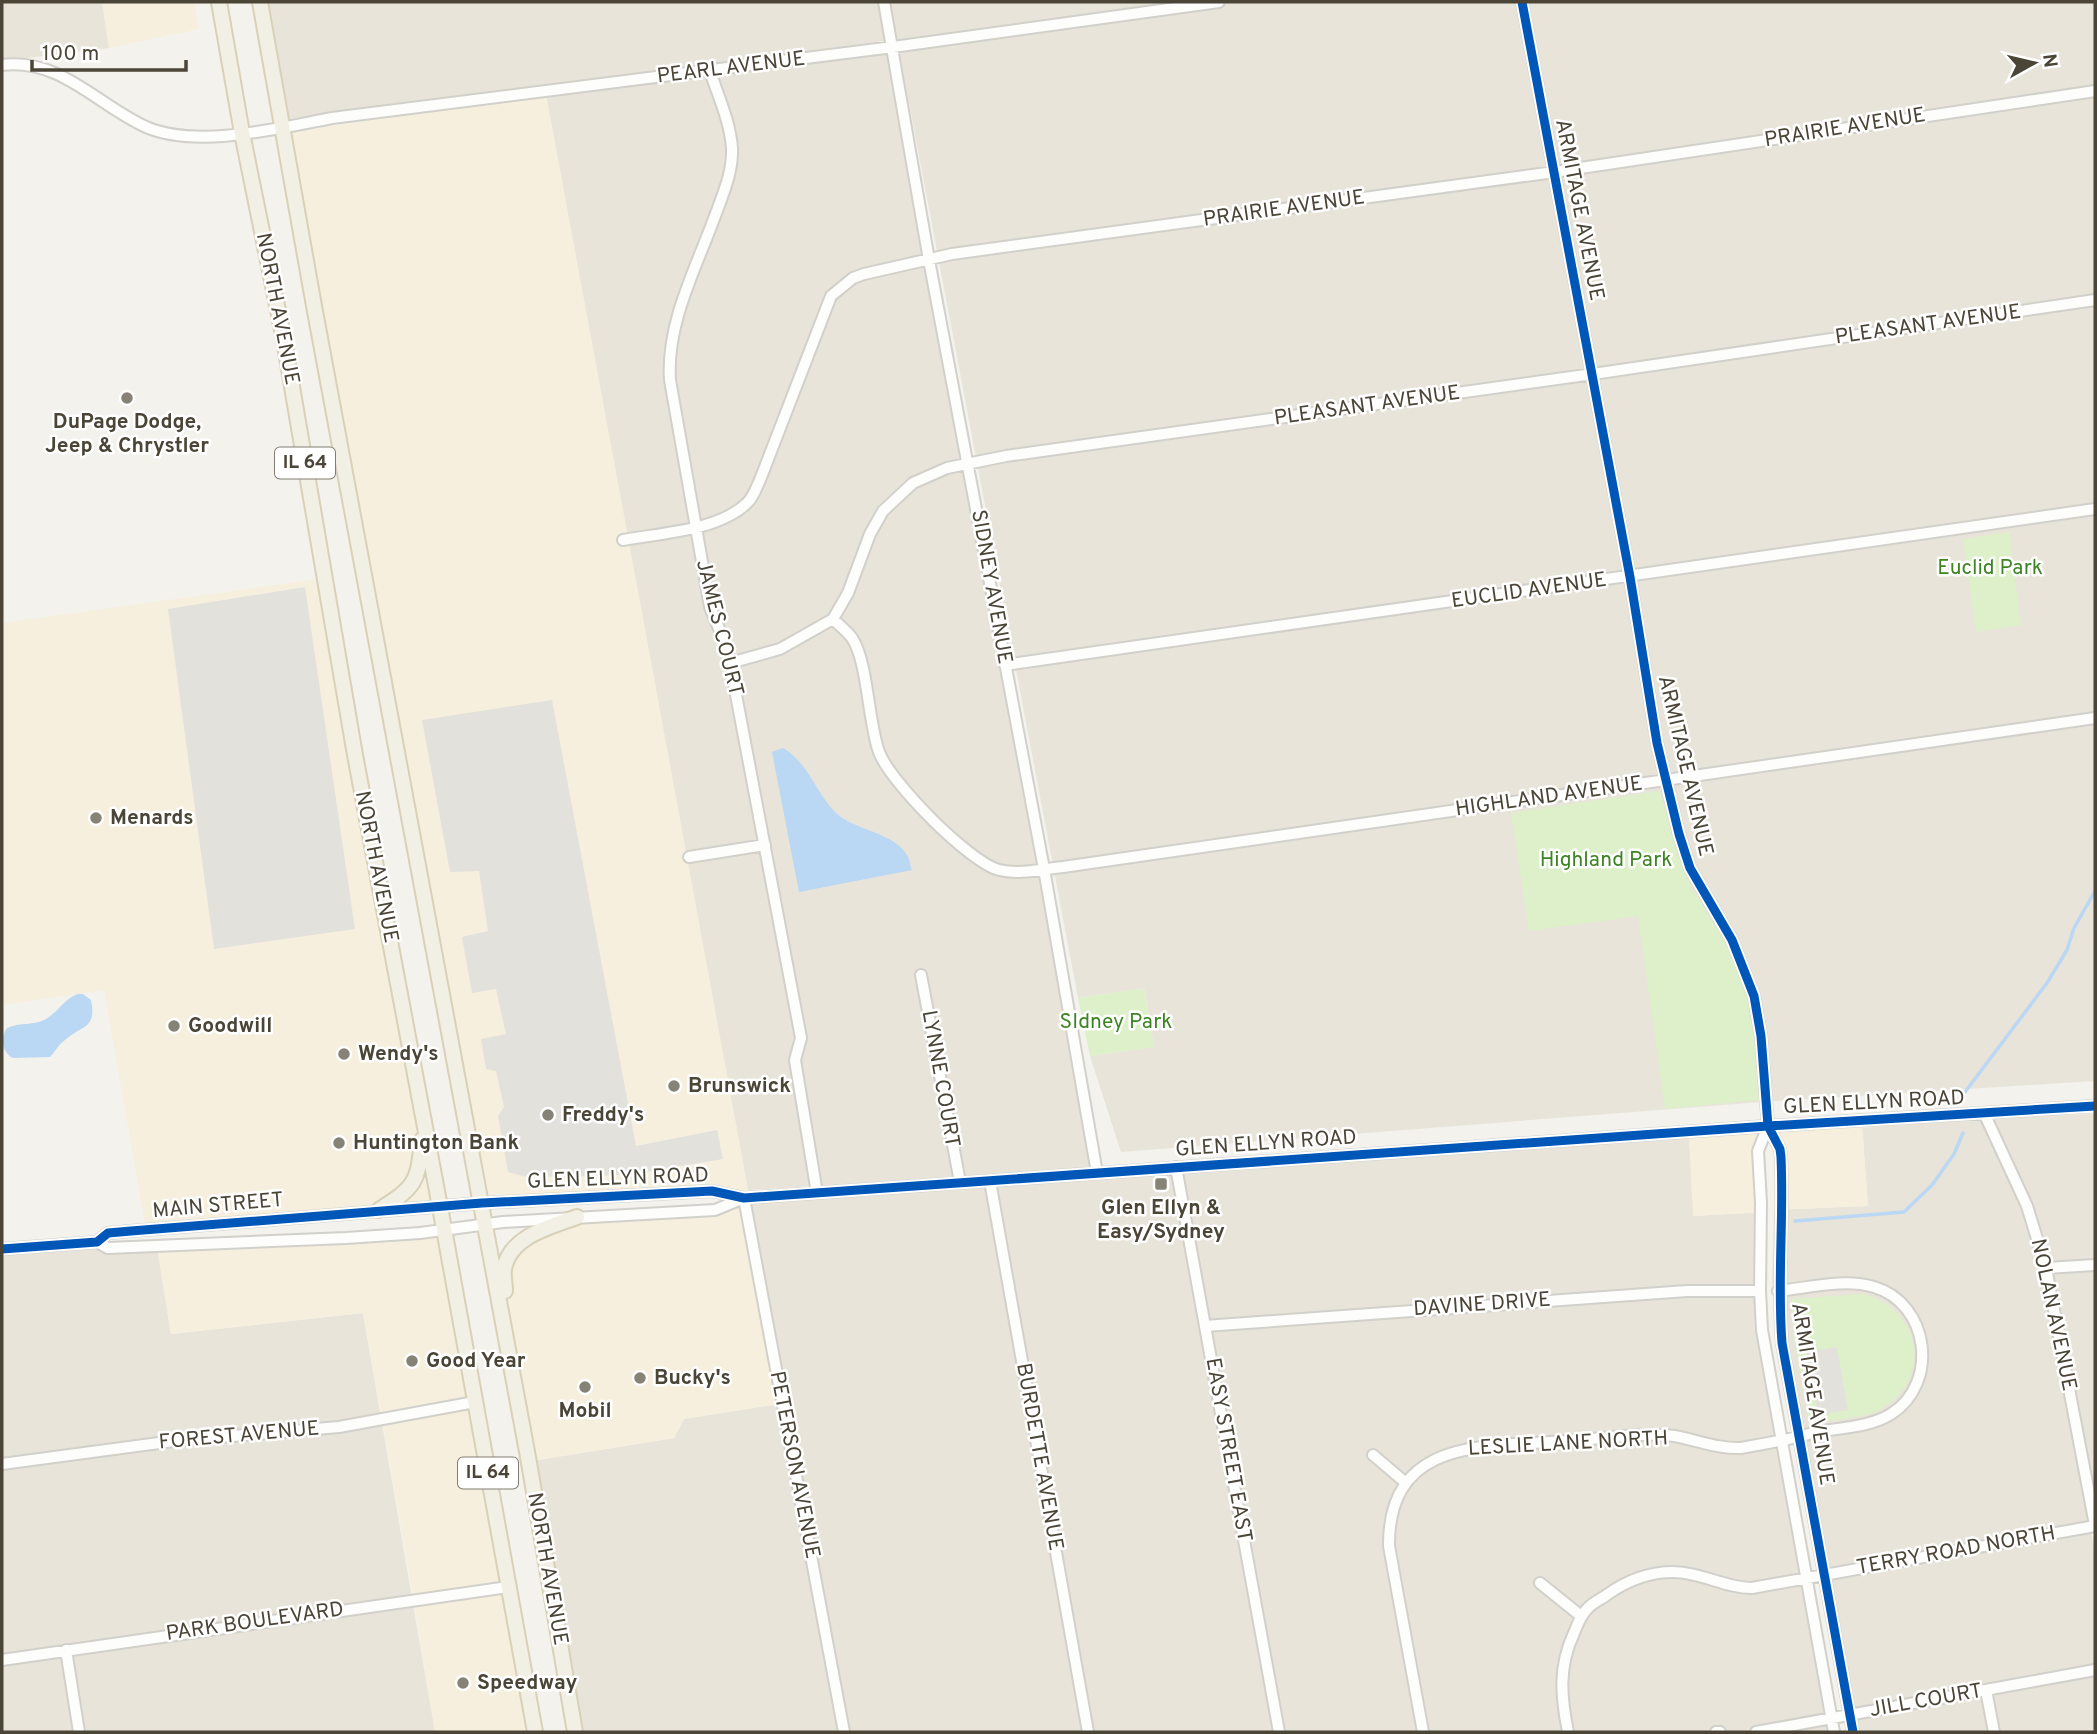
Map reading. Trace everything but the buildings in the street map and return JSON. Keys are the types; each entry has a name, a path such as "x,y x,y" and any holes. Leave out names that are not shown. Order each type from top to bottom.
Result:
{"main road":[{"name":"NORTH AVENUE","path":"219,2 242,133 284,340 355,755 445,1230 535,1732"},
{"name":"NORTH AVENUE","path":"260,2 482,1203 575,1732"},
{"path":"379,1210 412,1186 420,1169 420,1101"},
{"path":"512,1370 504,1268 513,1249 533,1233 577,1217"}],"street":[{"name":"SIDNEY AVENUE","path":"884,2 929,260 1044,869 1097,1173"},
{"name":"PEARL AVENUE","path":"2,65 20,63 68,77 147,127 182,136 242,133 332,118 893,47 1219,2"},
{"name":"ARMITAGE AVENUE","path":"1522,2 1630,577 1657,743 1690,868 1737,949 1755,996 1769,1126 1781,1157 1783,1206 1778,1291 1782,1343 1853,1732"},
{"name":"JAMES COURT","path":"709,71 729,125 732,162 677,320 668,360 710,607 730,663 801,1038 795,1060 817,1193"},
{"name":"PRAIRIE AVENUE","path":"623,540 695,528 719,521 748,502 761,480 831,296 845,284 864,274 1039,242 1554,172 2095,91"},
{"name":"PLEASANT AVENUE","path":"833,619 848,593 870,534 883,511 900,493 923,478 947,468 1006,456 2095,300"},
{"name":"EUCLID AVENUE","path":"1005,665 2095,509"},
{"path":"730,663 780,649 833,619"},
{"name":"HIGHLAND AVENUE","path":"833,619 853,639 860,657 878,751 888,770 901,788 980,861 999,870 1013,872 2095,718"},
{"path":"689,857 765,845"},
{"name":"LYNNE COURT","path":"921,975 960,1182"},
{"name":"GLEN ELLYN ROAD","path":"440,1207 712,1191 744,1198 1769,1126 2095,1106"},
{"name":"NOLAN AVENUE","path":"1984,1114 2027,1206 2046,1268 2095,1526"},
{"name":"ARMITAGE AVENUE","path":"1769,1126 1758,1151 1761,1203 1760,1291 1764,1348 1834,1732"},
{"name":"EASY STREET EAST","path":"1176,1167 1279,1732"},
{"name":"BURDETTE AVENUE","path":"990,1181 1088,1732"},
{"name":"GLEN ELLYN ROAD","path":"445,1230 577,1217 715,1210 744,1198"},
{"name":"PETERSON AVENUE","path":"744,1198 844,1732"},
{"name":"MAIN STREET","path":"97,1242 108,1233 440,1207"},
{"name":"MAIN STREET","path":"2,1248 97,1242 108,1248 120,1248 346,1238 445,1230"},
{"path":"2046,1268 2095,1265"},
{"path":"1778,1291 1854,1284 1877,1288 1898,1300 1908,1310 1917,1326 1923,1351 1916,1388 1891,1415 1869,1423 1799,1438"},
{"name":"DAVINE DRIVE","path":"1205,1326 1687,1290 1760,1291"},
{"name":"FOREST AVENUE","path":"2,1464 174,1441 339,1427 475,1402"},
{"name":"LESLIE LANE NORTH","path":"1406,1483 1437,1457 1468,1448 1661,1435 1733,1449 1799,1438"},
{"path":"1373,1455 1406,1483 1392,1515 1389,1546 1423,1732"},
{"name":"TERRY ROAD NORTH","path":"1581,1616 1591,1604 1617,1587 1660,1573 1696,1574 1741,1588 1752,1588 2095,1526"},
{"path":"1540,1583 1581,1616 1565,1655 1561,1675 1567,1732"},
{"name":"PARK BOULEVARD","path":"2,1660 508,1587"},
{"path":"66,1650 79,1732"},
{"name":"JILL COURT","path":"1756,1732 2095,1670"},
{"path":"1986,1690 1994,1732"}],"shaded area":[{"path":"2,2 102,2 109,48 2,61"},
{"path":"102,2 194,2 199,29 109,48"},
{"path":"267,2 878,2 885,41 288,119"},
{"path":"890,2 2095,2 2095,1081 1762,1102 1121,1152 1090,1056 1154,1047 1144,988 1078,998"},
{"path":"889,52 1092,1169 748,1190 546,95"},
{"path":"546,95 748,1190 489,1195 394,714 289,132"},
{"path":"318,579 433,1203 145,1224 104,990 2,1005 2,623"},
{"path":"305,587 355,929 214,949 168,609"},
{"path":"552,700 636,1146 717,1130 723,1159 641,1173 601,1176 527,1177 508,1172 498,1116 504,1107 496,1071 486,1069 481,1039 506,1034 496,989 472,993 462,937 488,931 479,871 450,872 422,720"},
{"path":"2095,1114 2095,1512 2048,1266 1991,1117"},
{"path":"1982,1117 2032,1230 2044,1273 2095,1554 2095,1732 1846,1732 1776,1349 1772,1282 1774,1210 1868,1206 1862,1128"},
{"path":"1862,1123 1868,1206 1774,1210 1772,1129"},
{"path":"1766,1132 1766,1212 1693,1216 1689,1136"},
{"path":"1689,1136 1694,1216 1766,1212 1763,1303 1766,1352 1833,1732 583,1732 532,1461 674,1438 684,1419 779,1404 742,1202"},
{"path":"742,1202 779,1404 684,1419 674,1438 532,1461 515,1368 510,1308 508,1270 516,1252 536,1237 579,1221"},
{"path":"439,1234 503,1581 413,1594 363,1313 171,1334 157,1247"},
{"path":"157,1247 171,1334 363,1313 435,1732 2,1732 2,1255 69,1249"},
{"path":"1837,1347 1848,1410 1818,1415 1807,1352"},
{"path":"506,1590 532,1732 435,1732 414,1602"}],"green space":[{"name":"Euclid Park","path":"2009,532 2021,625 1976,632 1963,539"},
{"name":"Highland Park","path":"1660,791 1686,877 1734,958 1754,1021 1759,1100 1665,1109 1638,916 1529,931 1511,813"},
{"name":"SIdney Park","path":"1144,988 1154,1047 1090,1056 1078,998"},
{"path":"1863,1294 1882,1302 1897,1314 1908,1328 1914,1361 1909,1378 1899,1394 1883,1408 1858,1416 1810,1424 1795,1345 1791,1299"}],"water":[{"path":"783,748 806,770 837,814 893,841 909,858 912,870 799,892 772,752"},
{"path":"78,994 91,1000 90,1021 63,1042 50,1057 13,1058 6,1053 3,1041 7,1028 46,1019"}],"waterway":[{"path":"1962,1096 2047,983 2067,950 2074,928 2095,891"},
{"path":"1795,1221 1904,1212 1932,1185 1954,1154 1963,1133"}],"cycle path":[{"path":"1522,2 1630,577 1657,743 1690,868 1732,940 1754,996 1761,1036 1768,1126 1780,1149 1781,1157 1782,1343 1853,1732"},
{"path":"2,1249 97,1242 108,1233 482,1203 712,1191 744,1198 1768,1126 2095,1106"}],"place":[{"name":"DuPage Dodge, Jeep & Chrystler","path":"127,398"},
{"name":"Menards","path":"96,818"},
{"name":"Goodwill","path":"174,1026"},
{"name":"Wendy's","path":"344,1054"},
{"name":"Brunswick","path":"674,1086"},
{"name":"Freddy's","path":"548,1115"},
{"name":"Huntington Bank","path":"339,1143"},
{"name":"Glen Ellyn & Easy/Sydney","path":"1161,1184"},
{"name":"Good Year","path":"412,1361"},
{"name":"Bucky's","path":"640,1378"},
{"name":"Mobil","path":"585,1387"},
{"name":"Speedway","path":"463,1683"}]}
